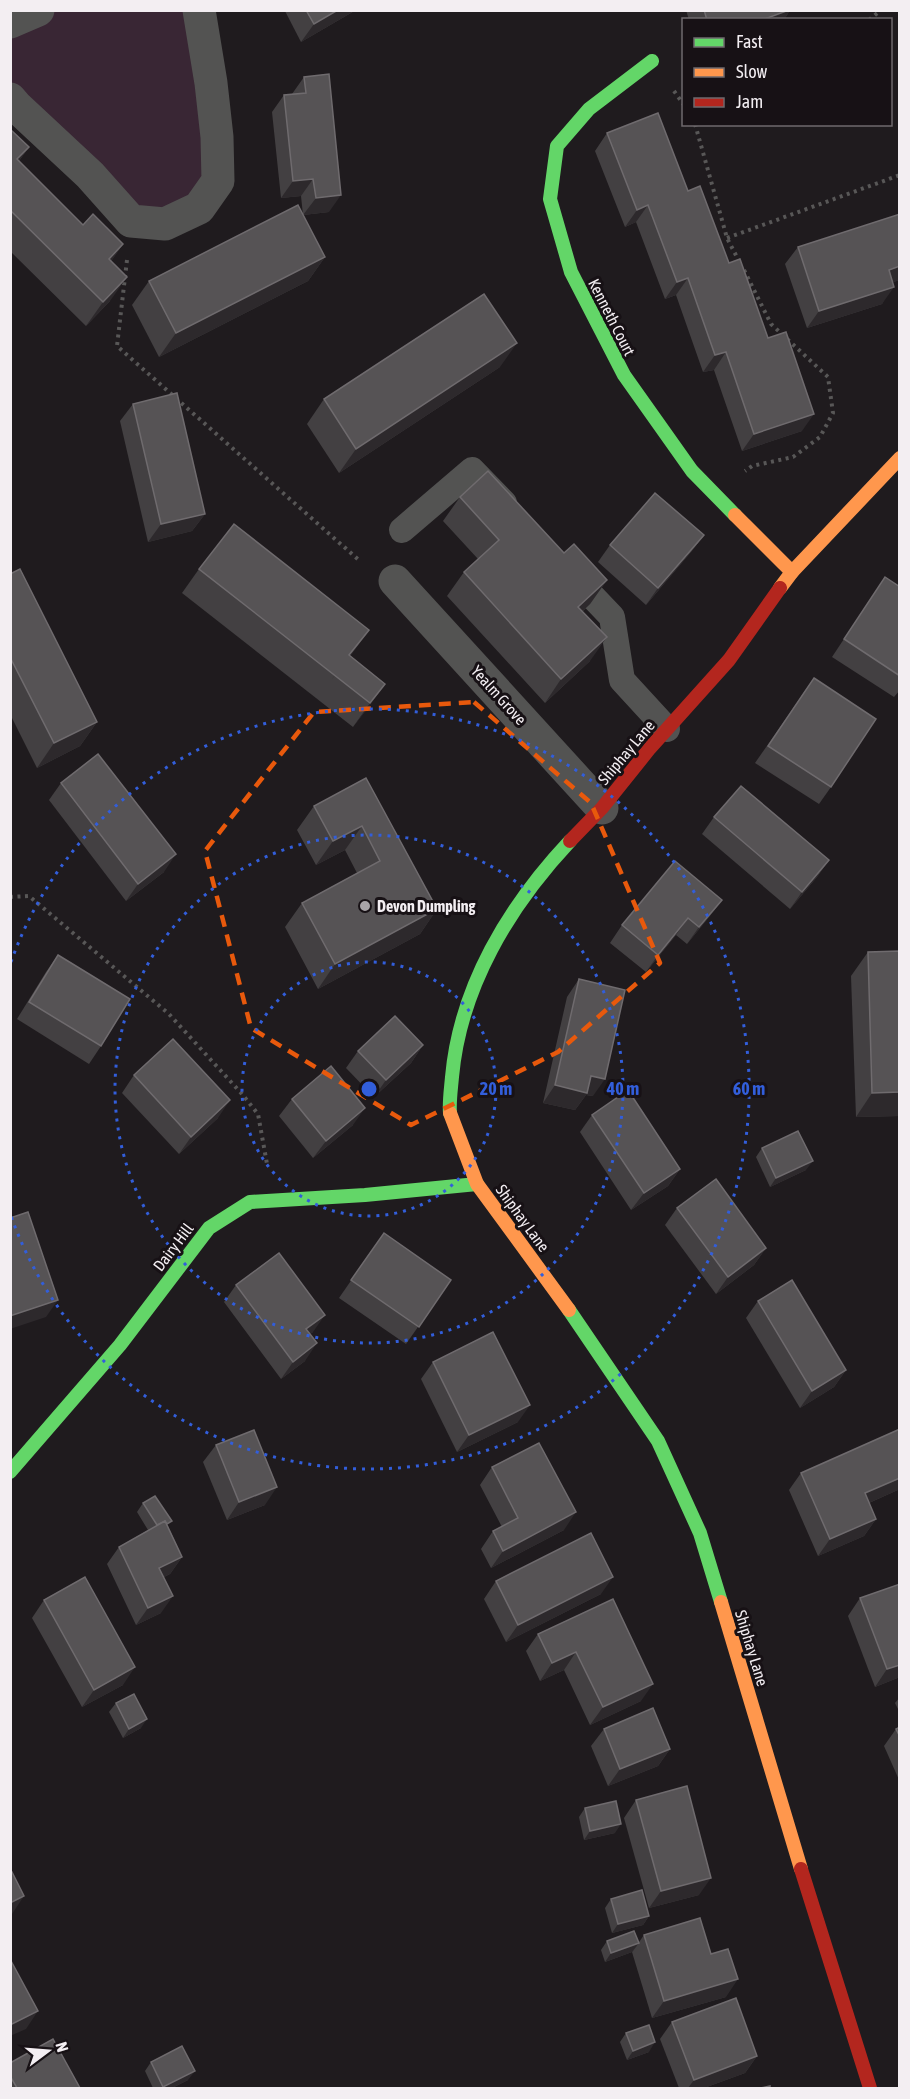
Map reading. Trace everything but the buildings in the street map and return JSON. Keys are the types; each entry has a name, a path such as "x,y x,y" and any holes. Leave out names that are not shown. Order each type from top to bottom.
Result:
{"street":[{"path":"10,22 38,10"},
{"path":"10,99 90,176 131,221 165,224 200,208 218,181 211,83 199,10"},
{"name":"Kenneth Court","path":"652,61 589,109 557,146 550,199 571,272 624,375 692,471 792,572"},
{"name":"Shiphay Lane","path":"870,2088 815,1917 700,1533 658,1441 558,1294 477,1184 449,1112 455,1047 469,1002 486,957 518,905 565,847 602,808 666,729 729,660 792,572 900,458"},
{"name":"Yealm Grove","path":"395,581 602,808"},
{"name":"Dairy Hill","path":"10,1472 120,1345 209,1228 250,1202 365,1195 477,1184"}],"lane":[{"path":"402,530 472,470 522,522"},
{"path":"555,557 612,617 622,681 666,729"}],"path":[{"path":"696,126 727,238 771,324 828,377 832,413 820,437 793,458 752,466 712,491"},
{"path":"727,238 885,179 900,176"},
{"path":"131,221 117,346 362,563 395,581"},
{"path":"10,897 29,896 169,1014 258,1114 267,1168"}],"highlighted area":[{"path":"474,702 591,803 660,963 558,1052 411,1125 251,1028 205,851 314,712"}],"shaded area":[{"path":"38,11 199,11 211,83 199,208 131,221 11,99 10,22"}],"traffic: fast":[{"path":"652,61 589,109 557,146 550,199 571,272 624,375 692,471 735,515"},
{"path":"450,1113 457,1044 465,1011 477,980 508,921 527,893 570,841"},
{"path":"10,1472 120,1345 209,1228 250,1202 365,1195 477,1184"},
{"path":"569,1310 658,1441 700,1533 721,1602"}],"traffic: slow":[{"path":"780,588 792,572 900,458"},
{"path":"735,515 792,572"},
{"path":"450,1113 477,1184 569,1310"},
{"path":"721,1602 801,1869"}],"traffic: jam":[{"path":"570,841 602,808 650,748 729,660 780,588"},
{"path":"801,1869 870,2088"}],"place":[{"name":"Devon Dumpling","path":"365,906"}]}
